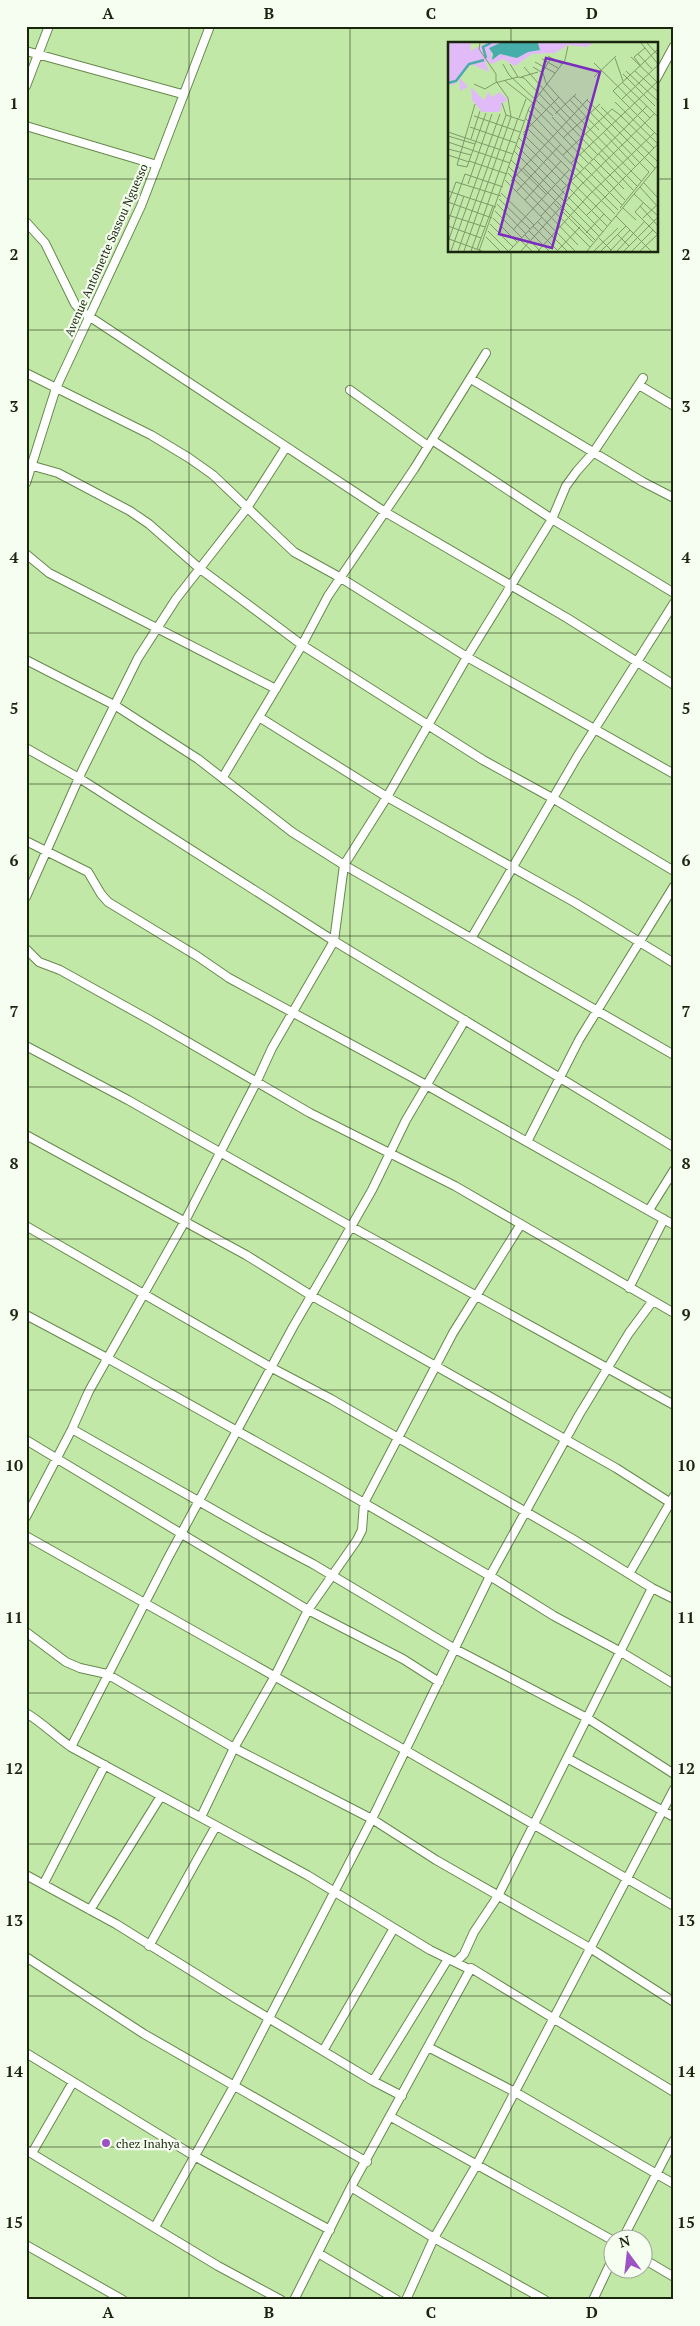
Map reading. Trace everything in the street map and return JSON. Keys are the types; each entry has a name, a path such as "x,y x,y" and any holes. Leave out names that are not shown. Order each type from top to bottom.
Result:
{"street":[{"path":"26,86 49,26"},
{"name":"Avenue Antoinette Sassou Nguesso","path":"26,483 28,465 56,388 141,206 207,27"},
{"path":"658,75 674,46"},
{"path":"26,52 182,94"},
{"path":"26,126 157,164"},
{"path":"26,222 48,248 75,304 89,316 385,512 567,618 674,685"},
{"path":"222,777 302,645 328,596 430,443 486,353"},
{"path":"26,373 151,435 189,458 213,475 294,552 341,578 467,657 596,728 674,774"},
{"path":"471,379 593,453 674,498"},
{"path":"26,1518 72,1429 89,1391 185,1221 272,1048 334,941 344,865 387,797 534,544 552,519 566,486 593,453 641,381 674,406"},
{"path":"350,390 430,443 674,593"},
{"path":"26,897 79,778 138,658 156,627 199,568 247,508 286,447"},
{"path":"28,465 50,469 130,511 150,524 199,568 302,645 483,760 554,799 674,871"},
{"path":"26,554 49,573 276,689"},
{"path":"472,937 635,662 674,603"},
{"path":"26,660 116,706 222,777 292,832 344,865 674,1055"},
{"path":"259,717 387,797 674,963"},
{"path":"26,748 79,778 334,941 674,1146"},
{"path":"26,841 48,850 88,872 108,902 197,956 229,978 428,1086 674,1225"},
{"path":"527,1142 579,1040 674,886"},
{"path":"26,950 39,962 60,970 256,1083 390,1155 455,1186 652,1302 674,1313"},
{"path":"71,1746 181,1533 272,1368 293,1326 312,1296 390,1155 406,1120 428,1086 465,1020"},
{"path":"26,1046 674,1405"},
{"path":"26,1135 246,1255 312,1296 672,1501 629,1574"},
{"path":"649,1210 674,1170"},
{"path":"629,1288 664,1219"},
{"path":"201,1817 234,1748 275,1676 308,1610 357,1540 362,1530 364,1503 453,1333 522,1224"},
{"path":"26,1226 272,1368 399,1438 652,1588 674,1598"},
{"path":"155,2227 196,2157 335,1891 490,1576 526,1512 544,1475 629,1333 652,1302"},
{"path":"26,1315 107,1358 364,1503 490,1576 554,1616 674,1684"},
{"path":"72,1429 331,1575 454,1649 587,1718 674,1774"},
{"path":"26,1440 308,1610 404,1659 439,1682"},
{"path":"26,1536 406,1750 674,1906"},
{"path":"373,2081 452,1961 464,1954 474,1932 498,1896 652,1588"},
{"path":"26,1632 66,1662 80,1668 107,1674 234,1748 372,1819 498,1896 590,1948 674,2002"},
{"path":"26,1713 71,1746 335,1891 452,1961 469,1969 471,1968 674,2092"},
{"path":"567,1758 674,1817"},
{"path":"44,1883 84,1802 106,1765"},
{"path":"406,2300 434,2238 477,2164 674,1789"},
{"path":"90,1910 161,1796"},
{"path":"149,1946 216,1826"},
{"path":"26,1875 44,1883 90,1910 373,2081 402,2096"},
{"path":"323,2051 394,1928"},
{"path":"26,1957 144,2034 367,2162"},
{"path":"294,2300 351,2187 367,2162 471,1968"},
{"path":"428,2047 515,2092 674,2184"},
{"path":"26,2053 196,2157 330,2230"},
{"path":"73,2082 29,2151 218,2266 281,2300"},
{"path":"391,2117 602,2234"},
{"path":"628,2228 674,2140"},
{"path":"351,2187 434,2238 545,2300"},
{"path":"26,2245 123,2300"},
{"path":"318,2253 397,2300"},
{"path":"652,2264 674,2277"},
{"path":"592,2300 603,2278"}],"place":[{"name":"chez Inahya","path":"106,2143"}]}
